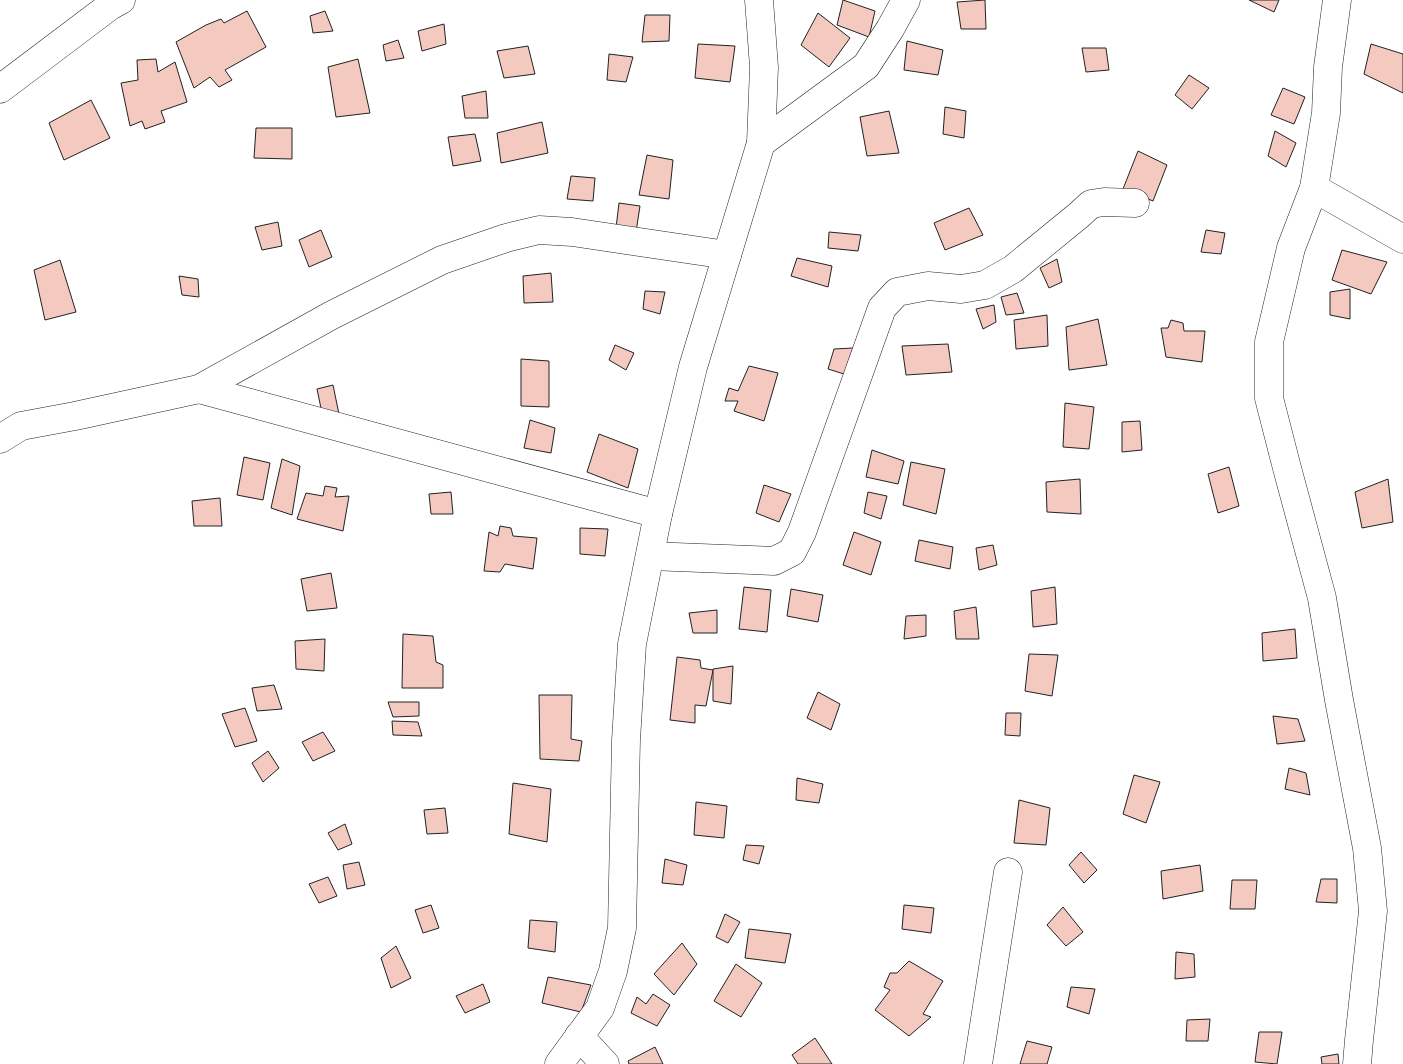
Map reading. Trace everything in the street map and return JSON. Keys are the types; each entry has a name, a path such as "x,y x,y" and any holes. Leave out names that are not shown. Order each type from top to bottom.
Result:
{"street":[{"path":"0,89 110,6 121,0"},
{"path":"559,1064 600,1008 612,971 622,928 626,740 632,644 658,514 693,367 761,143 764,66 759,0"},
{"path":"761,143 866,66 906,0"},
{"path":"1337,0 1328,66 1326,113 1314,188 1292,248 1269,342 1270,398 1322,598 1367,848 1373,911 1357,1064"},
{"path":"1314,188 1403,239"},
{"path":"650,556 774,561 792,552 802,532 882,308 897,292 928,286 961,289 985,285 1013,269 1091,204 1104,202 1135,203"},
{"path":"0,439 21,426 199,389 332,316 442,260 506,238 539,230 572,232 727,255"},
{"path":"199,389 658,514"},
{"path":"978,1064 1008,872"},
{"path":"580,1036 605,1064"}],"building":[{"path":"843,0 875,11 869,37 837,25"},
{"path":"985,0 986,29 961,29 957,2"},
{"path":"1249,0 1279,0 1274,12"},
{"path":"247,11 266,47 225,70 232,80 219,87 210,77 194,88 176,42 206,25 221,19 224,23"},
{"path":"325,11 333,31 313,33 310,16"},
{"path":"818,13 850,38 829,67 801,45"},
{"path":"645,15 670,15 669,41 642,42"},
{"path":"444,24 446,44 422,51 418,31"},
{"path":"398,40 404,58 386,61 383,45"},
{"path":"907,41 943,50 938,75 904,70"},
{"path":"698,44 735,46 730,82 695,78"},
{"path":"1371,44 1403,54 1403,93 1364,74"},
{"path":"528,46 535,74 504,78 497,51"},
{"path":"1082,48 1106,48 1109,70 1086,72"},
{"path":"609,54 633,57 626,82 607,80"},
{"path":"156,59 158,72 175,62 187,102 161,111 165,122 145,129 142,121 130,126 121,83 138,80 137,60"},
{"path":"358,59 370,113 336,117 328,67"},
{"path":"1189,75 1209,88 1192,109 1175,95"},
{"path":"1283,88 1305,97 1294,124 1271,115"},
{"path":"486,91 488,118 465,118 462,96"},
{"path":"91,100 110,138 64,160 49,123"},
{"path":"945,107 966,111 964,138 943,134"},
{"path":"889,111 899,153 867,156 860,117"},
{"path":"542,122 548,153 501,163 497,133"},
{"path":"256,128 292,128 292,159 254,158"},
{"path":"1275,131 1296,143 1286,167 1268,156"},
{"path":"475,134 481,161 453,166 448,137"},
{"path":"1138,151 1167,165 1153,201 1123,189"},
{"path":"647,155 673,160 669,199 639,195"},
{"path":"571,176 595,178 593,201 567,199"},
{"path":"619,203 640,206 636,232 616,228"},
{"path":"969,208 983,235 945,250 934,223"},
{"path":"278,222 282,246 262,250 255,227"},
{"path":"321,230 332,257 309,267 299,240"},
{"path":"1206,230 1225,233 1221,254 1201,252"},
{"path":"829,232 861,235 858,251 828,248"},
{"path":"1342,250 1387,262 1371,294 1332,280"},
{"path":"797,258 832,266 828,287 791,276"},
{"path":"1057,259 1062,282 1049,288 1040,268"},
{"path":"60,260 76,312 45,320 34,270"},
{"path":"551,273 553,302 524,303 523,276"},
{"path":"179,276 198,279 199,297 182,295"},
{"path":"1350,289 1350,319 1330,315 1330,292"},
{"path":"645,291 665,292 660,314 643,309"},
{"path":"1017,293 1024,313 1006,315 1001,297"},
{"path":"994,305 996,322 983,329 976,309"},
{"path":"1047,315 1048,346 1016,349 1014,320"},
{"path":"1098,319 1107,365 1069,370 1066,327"},
{"path":"1171,320 1183,323 1184,331 1205,331 1202,362 1166,357 1161,328 1168,328"},
{"path":"948,344 952,372 906,375 902,346"},
{"path":"615,345 634,353 626,370 609,360"},
{"path":"853,348 844,374 828,369 834,349"},
{"path":"521,359 549,361 549,407 521,406"},
{"path":"749,366 778,373 764,421 734,411 738,401 725,401 729,388 738,391"},
{"path":"333,385 340,419 323,418 317,389"},
{"path":"1065,403 1094,407 1089,449 1063,447"},
{"path":"530,420 555,428 551,453 524,448"},
{"path":"1140,421 1142,450 1122,452 1122,422"},
{"path":"599,434 638,449 628,488 587,472"},
{"path":"872,450 904,461 898,484 866,477"},
{"path":"244,457 270,463 263,500 237,495"},
{"path":"282,459 300,466 292,515 271,508"},
{"path":"911,462 945,469 936,514 903,505"},
{"path":"1229,467 1239,506 1218,513 1208,474"},
{"path":"1080,479 1081,514 1047,512 1046,482"},
{"path":"1388,479 1393,522 1362,528 1355,492"},
{"path":"764,485 791,494 779,522 756,513"},
{"path":"325,486 337,488 335,497 349,496 343,531 297,519 306,493 323,496"},
{"path":"451,492 453,514 431,514 429,494"},
{"path":"868,492 887,496 881,519 864,513"},
{"path":"220,498 222,526 194,526 192,501"},
{"path":"500,526 511,528 513,536 537,538 533,569 505,564 500,572 484,571 489,532 498,536"},
{"path":"580,528 608,529 605,556 580,554"},
{"path":"854,532 881,542 871,575 843,565"},
{"path":"919,540 953,547 950,569 915,561"},
{"path":"993,545 997,565 979,570 976,548"},
{"path":"331,573 337,608 307,611 301,579"},
{"path":"744,587 771,590 767,632 739,629"},
{"path":"1055,587 1057,624 1033,627 1031,591"},
{"path":"791,589 823,595 818,622 787,616"},
{"path":"976,607 979,639 956,639 954,611"},
{"path":"717,610 717,633 693,633 689,613"},
{"path":"926,615 926,636 904,639 906,616"},
{"path":"1295,629 1297,658 1263,661 1262,633"},
{"path":"403,634 433,636 436,662 443,665 443,688 402,688"},
{"path":"325,639 324,671 296,669 295,641"},
{"path":"1029,654 1058,655 1052,696 1025,691"},
{"path":"677,657 700,660 701,668 713,670 706,706 695,705 695,723 670,720"},
{"path":"733,666 731,704 713,701 713,669"},
{"path":"274,685 282,709 257,711 252,688"},
{"path":"818,692 840,704 831,730 807,718"},
{"path":"539,695 572,695 571,739 582,741 579,761 540,759"},
{"path":"388,702 419,702 419,716 393,717"},
{"path":"245,708 257,741 235,747 222,714"},
{"path":"1006,713 1021,713 1020,736 1005,735"},
{"path":"1273,716 1298,719 1305,741 1277,744"},
{"path":"392,721 418,722 422,736 393,735"},
{"path":"323,732 335,751 313,761 302,742"},
{"path":"268,751 279,768 263,782 252,763"},
{"path":"1289,768 1306,773 1310,795 1285,789"},
{"path":"1134,775 1160,782 1146,823 1123,814"},
{"path":"797,778 823,784 819,803 796,800"},
{"path":"513,783 551,789 547,842 509,834"},
{"path":"1019,800 1050,808 1046,845 1014,843"},
{"path":"696,802 727,806 724,838 694,835"},
{"path":"445,808 448,833 427,834 424,810"},
{"path":"345,824 352,844 338,850 328,833"},
{"path":"746,845 764,846 759,864 743,860"},
{"path":"1081,852 1097,870 1084,883 1069,865"},
{"path":"665,859 687,865 683,885 662,883"},
{"path":"359,862 365,885 347,889 343,865"},
{"path":"1200,865 1203,891 1163,899 1161,871"},
{"path":"328,877 337,896 319,903 309,884"},
{"path":"1321,879 1337,879 1337,903 1316,902"},
{"path":"1232,880 1257,880 1255,909 1230,909"},
{"path":"431,905 439,928 423,933 415,910"},
{"path":"904,905 934,908 931,933 902,929"},
{"path":"1063,907 1083,932 1066,946 1047,925"},
{"path":"725,914 740,922 728,943 716,937"},
{"path":"530,920 557,922 555,952 528,948"},
{"path":"749,929 791,934 785,963 745,958"},
{"path":"682,943 697,964 674,995 654,974"},
{"path":"396,946 411,978 391,988 381,958"},
{"path":"1176,952 1194,954 1195,977 1175,979"},
{"path":"909,961 943,981 923,1014 931,1017 909,1036 875,1010 890,990 884,987 890,973 897,973"},
{"path":"736,964 762,983 741,1017 714,1001"},
{"path":"548,977 591,985 581,1012 542,1003"},
{"path":"483,984 490,1002 465,1013 456,996"},
{"path":"1071,987 1095,989 1089,1014 1067,1007"},
{"path":"653,994 670,1005 657,1026 631,1013 637,997 646,1004"},
{"path":"1210,1019 1208,1041 1186,1041 1187,1020"},
{"path":"1259,1032 1282,1032 1277,1064 1255,1062"},
{"path":"815,1038 832,1064 798,1064 792,1055"},
{"path":"1027,1041 1052,1047 1047,1064 1020,1064"},
{"path":"655,1047 663,1064 629,1064 628,1061"},
{"path":"1338,1054 1339,1064 1322,1064 1321,1057"}]}
